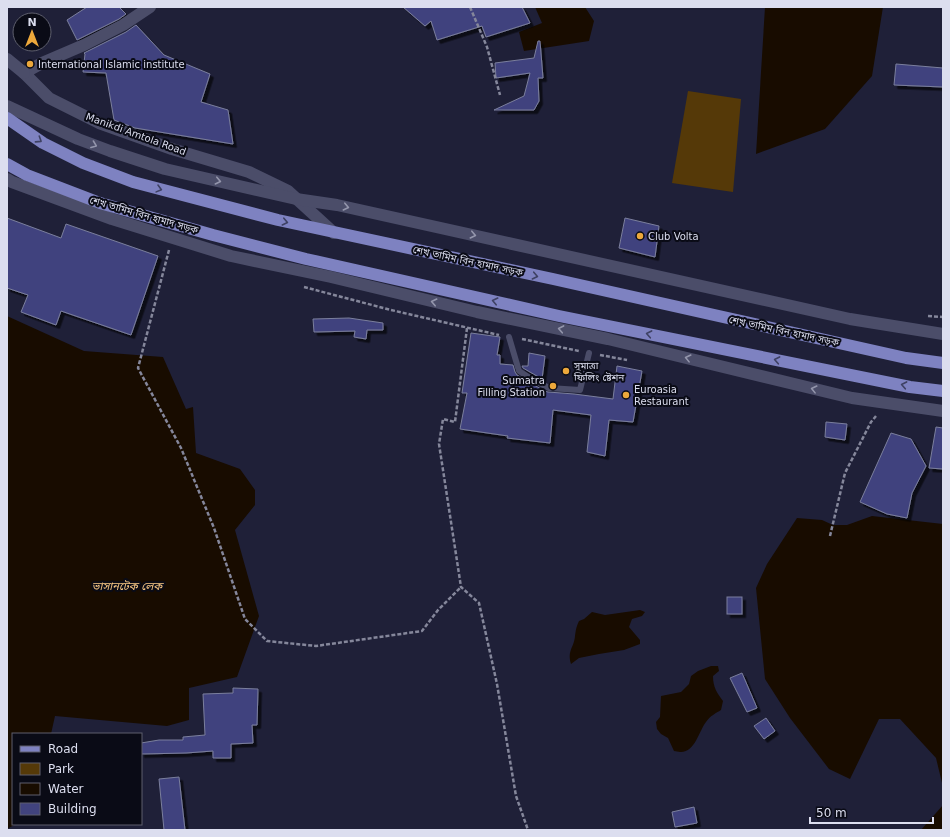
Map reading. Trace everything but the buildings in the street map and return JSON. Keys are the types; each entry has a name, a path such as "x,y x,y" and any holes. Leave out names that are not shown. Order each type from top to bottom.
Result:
{"main road":[{"path":"24,73 42,62 84,45 123,25 150,7"},
{"name":"Manikdi Amtola Road","path":"7,59 24,73 49,98 99,123 172,149 249,172 288,191 334,233"},
{"path":"7,106 78,139 165,169 296,199 337,205 850,319 943,334"},
{"name":"শেখ তামিম বিন হামাদ সড়ক","path":"7,118 43,143 83,163 133,182 278,220 906,358 943,363"},
{"name":"শেখ তামিম বিন হামাদ সড়ক","path":"7,164 26,174 100,203 213,235 306,259 559,316 910,387 943,391"},
{"path":"7,179 112,219 231,256 331,277 477,312 608,339 852,398 943,411"}],"lane":[{"path":"509,337 519,371 548,388 580,390 589,353"}],"path":[{"path":"470,7 487,47 500,95"},
{"path":"170,248 138,368 181,448 214,528 245,619 267,640 316,646 422,631 438,610 461,587"},
{"path":"467,328 455,422 443,420 439,444 461,587 479,603 497,684 516,796 528,830"},
{"path":"830,536 845,473 871,422 878,413"}],"green space":[{"path":"688,91 741,99 733,192 672,183"}],"water":[{"path":"535,7 585,7 594,21 589,41 524,51 519,32 542,23"},
{"path":"765,7 883,7 872,76 825,129 756,154"},
{"name":"ভাসানটেক লেক","path":"7,316 84,351 163,357 186,409 193,407 196,453 240,469 255,490 255,505 235,530 259,616 237,677 189,688 189,720 167,726 55,716 51,733 12,733 12,825 14,825 7,829"},
{"path":"872,516 943,524 943,787 936,758 900,719 879,719 850,779 829,769 790,718 765,679 756,588 767,564 797,518 822,520 833,525 847,525"},
{"path":"640,610 645,612 642,616 632,619 629,627 640,640 640,644 624,650 579,658 571,664 570,652 579,621 584,619 592,612 605,615"},
{"path":"711,666 718,666 719,671 713,676 713,680 716,690 723,701 721,710 713,715 703,726 696,741 689,749 680,752 674,751 668,738 661,734 657,729 656,722 660,717 661,696 681,692 689,684 691,676 698,671"},
{"path":"943,805 943,830 921,830"}],"place":[{"name":"International Islamic institute","path":"30,64"},
{"name":"Club Volta","path":"640,236"},
{"name":"সুমাত্রা ফিলিং ষ্টেশন","path":"566,371"},
{"name":"Sumatra Filling Station","path":"553,386"},
{"name":"Euroasia Restaurant","path":"626,395"}]}
